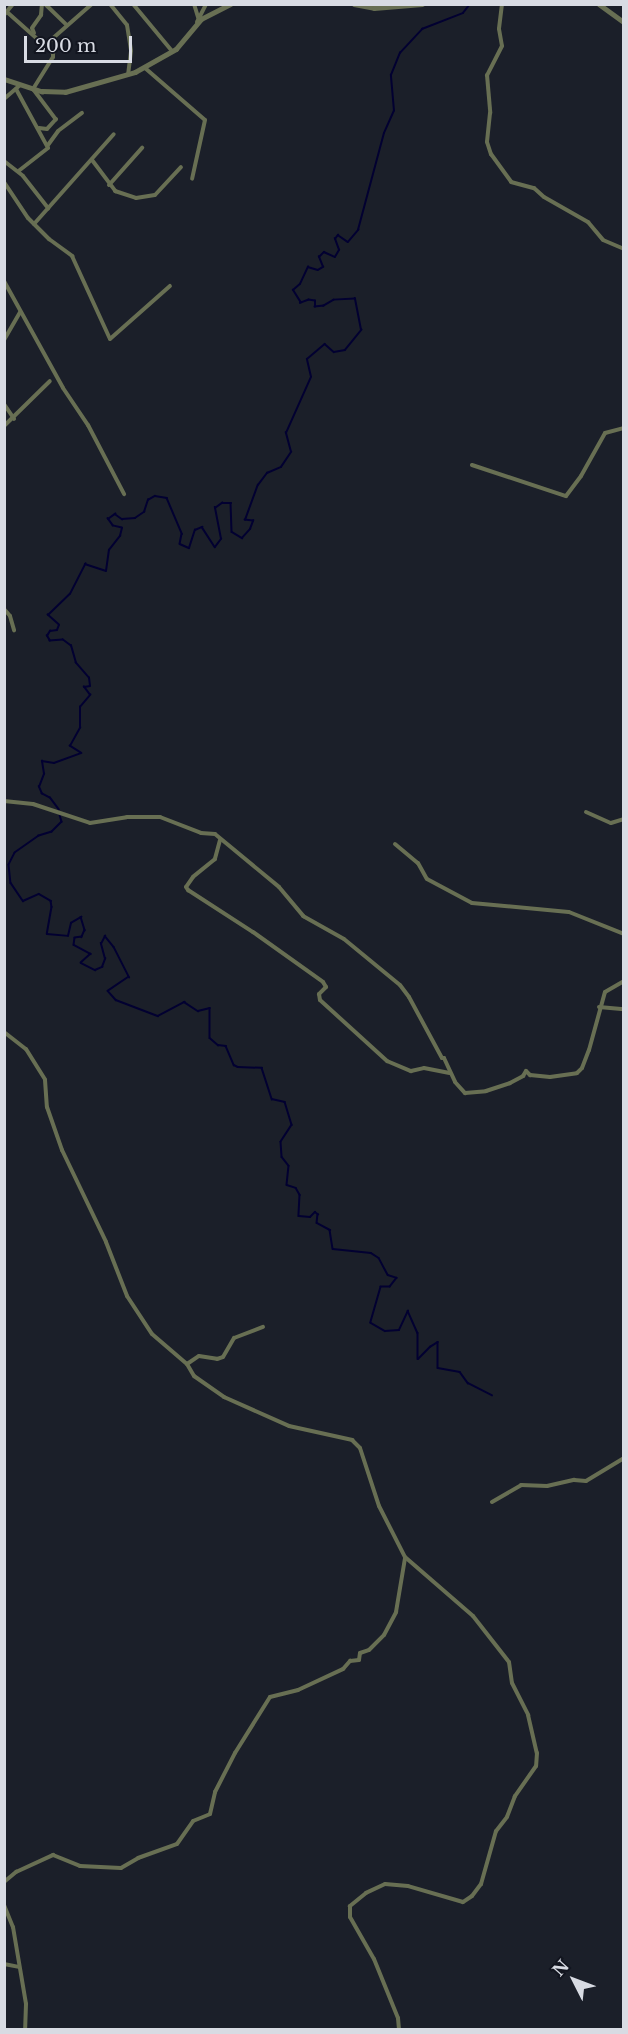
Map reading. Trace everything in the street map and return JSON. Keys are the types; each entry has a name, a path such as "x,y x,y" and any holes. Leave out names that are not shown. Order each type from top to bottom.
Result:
{"street":[{"path":"13,4 6,14 54,55 33,88"},
{"path":"37,39 32,28 41,15 44,4 68,25"},
{"path":"44,46 92,4"},
{"path":"110,4 127,25 131,51 128,74"},
{"path":"134,4 172,51"},
{"path":"194,4 198,18"},
{"path":"196,25 206,4"},
{"path":"4,79 18,87 65,92 128,74 145,68 172,51 209,14 231,4"},
{"path":"354,4 381,8 422,4"},
{"path":"502,4 499,29 502,46 487,75 490,113 487,142 491,154 511,182 534,188 544,197 588,222 603,240 624,249"},
{"path":"599,4 624,22"},
{"path":"145,68 205,120 192,179"},
{"path":"4,99 18,87"},
{"path":"18,87 48,145"},
{"path":"33,88 56,119 47,129 39,128"},
{"path":"19,171 25,164 45,152 58,130 82,113"},
{"path":"34,224 114,134"},
{"path":"109,185 142,148"},
{"path":"4,160 19,171 48,208"},
{"path":"92,160 109,185 128,197 150,197 181,167"},
{"path":"4,182 34,224 72,256 110,339 170,286"},
{"path":"4,281 63,388 88,425 124,494"},
{"path":"4,340 21,311"},
{"path":"4,426 14,419 51,381"},
{"path":"4,404 14,419"},
{"path":"472,465 566,496 581,476 605,433 624,428"},
{"path":"4,609 10,615 14,630"},
{"path":"4,801 33,804 90,823 127,817 160,817 201,833 215,834 220,840 236,849 266,879 279,886 303,916 344,939 395,980 409,997 460,1089 466,1094 510,1083 523,1076 526,1071 530,1075 550,1077 574,1074 582,1068 589,1050 599,1006 606,990 624,981"},
{"path":"586,812 611,823 624,819"},
{"path":"220,840 216,860 193,877 186,887 188,890 253,932 323,982 326,987 319,994 320,1000 387,1061 411,1071 424,1068 451,1073"},
{"path":"395,844 418,863 427,879 472,903 569,912 624,934"},
{"path":"599,1006 624,1009"},
{"path":"4,1032 31,1054 45,1080 47,1107 62,1150 106,1242 131,1304 152,1334 187,1364 194,1376 224,1397 289,1426 352,1440 360,1448 379,1506 405,1557 473,1616 507,1658 512,1683 528,1715 537,1753 534,1772 515,1796 507,1817 496,1831 485,1879 472,1896 458,1901 408,1886 385,1884 366,1893 350,1906 350,1917 374,1959 399,2030"},
{"path":"187,1364 199,1356 217,1359 224,1357 234,1338 263,1327"},
{"path":"492,1502 521,1485 547,1486 574,1480 586,1481 624,1458"},
{"path":"4,1882 16,1872 54,1855 80,1866 122,1868 138,1858 174,1847 193,1821 210,1814 215,1792 270,1697 298,1690 324,1676 343,1670 350,1661 359,1660 359,1654 372,1648 384,1635 396,1612 405,1557"},
{"path":"4,1905 13,1927 26,2004 26,2030"},
{"path":"4,1964 19,1967"}],"waterway":[{"path":"59,810 50,798 42,794 39,787 44,774 42,761 54,763 81,753 70,746 80,728 80,707 90,695 84,687 90,686 89,678 76,663 71,646 63,640 50,641 47,636 50,631 57,630 59,625 48,615 70,594 85,564 106,571 109,550 120,536 122,528 113,526 108,519 115,514 122,519 135,518 144,512 148,500 155,496 167,498 182,534 180,544 189,548 195,530 202,527 215,547 221,539 215,508 222,503 231,503 232,532 242,538 250,529 253,521 245,520 258,485 267,473 281,467 291,452 286,433 311,377 307,359 325,344 334,352 345,350 361,330 355,299 334,300 324,306 315,307 315,301 309,300 301,303 293,290 300,284 308,267 318,270 323,267 319,257 324,252 335,257 339,250 335,239 338,235 348,242 358,230 384,133 394,111 391,75 400,53 422,29 463,13 470,4"},
{"path":"60,815 62,822 52,832 39,836 15,853 9,865 11,883 23,901 39,894 51,901 47,934 68,936 71,923 81,917 85,930 82,937 75,938 74,945 91,954 81,963 95,970 102,967 105,959 101,944 105,936 114,947 129,977 108,991 116,1000 158,1016 184,1002 198,1011 210,1008 210,1038 218,1045 226,1046 234,1065 262,1068 272,1099 285,1102 292,1125 281,1142 282,1157 289,1166 287,1185 296,1188 300,1195 299,1216 310,1217 315,1212 318,1214 317,1223 330,1230 333,1249 371,1253 379,1258 388,1275 397,1278 390,1287 381,1287 371,1323 385,1331 399,1330 408,1311 418,1333 418,1359 438,1342 438,1368 460,1372 468,1383 492,1395"}]}
